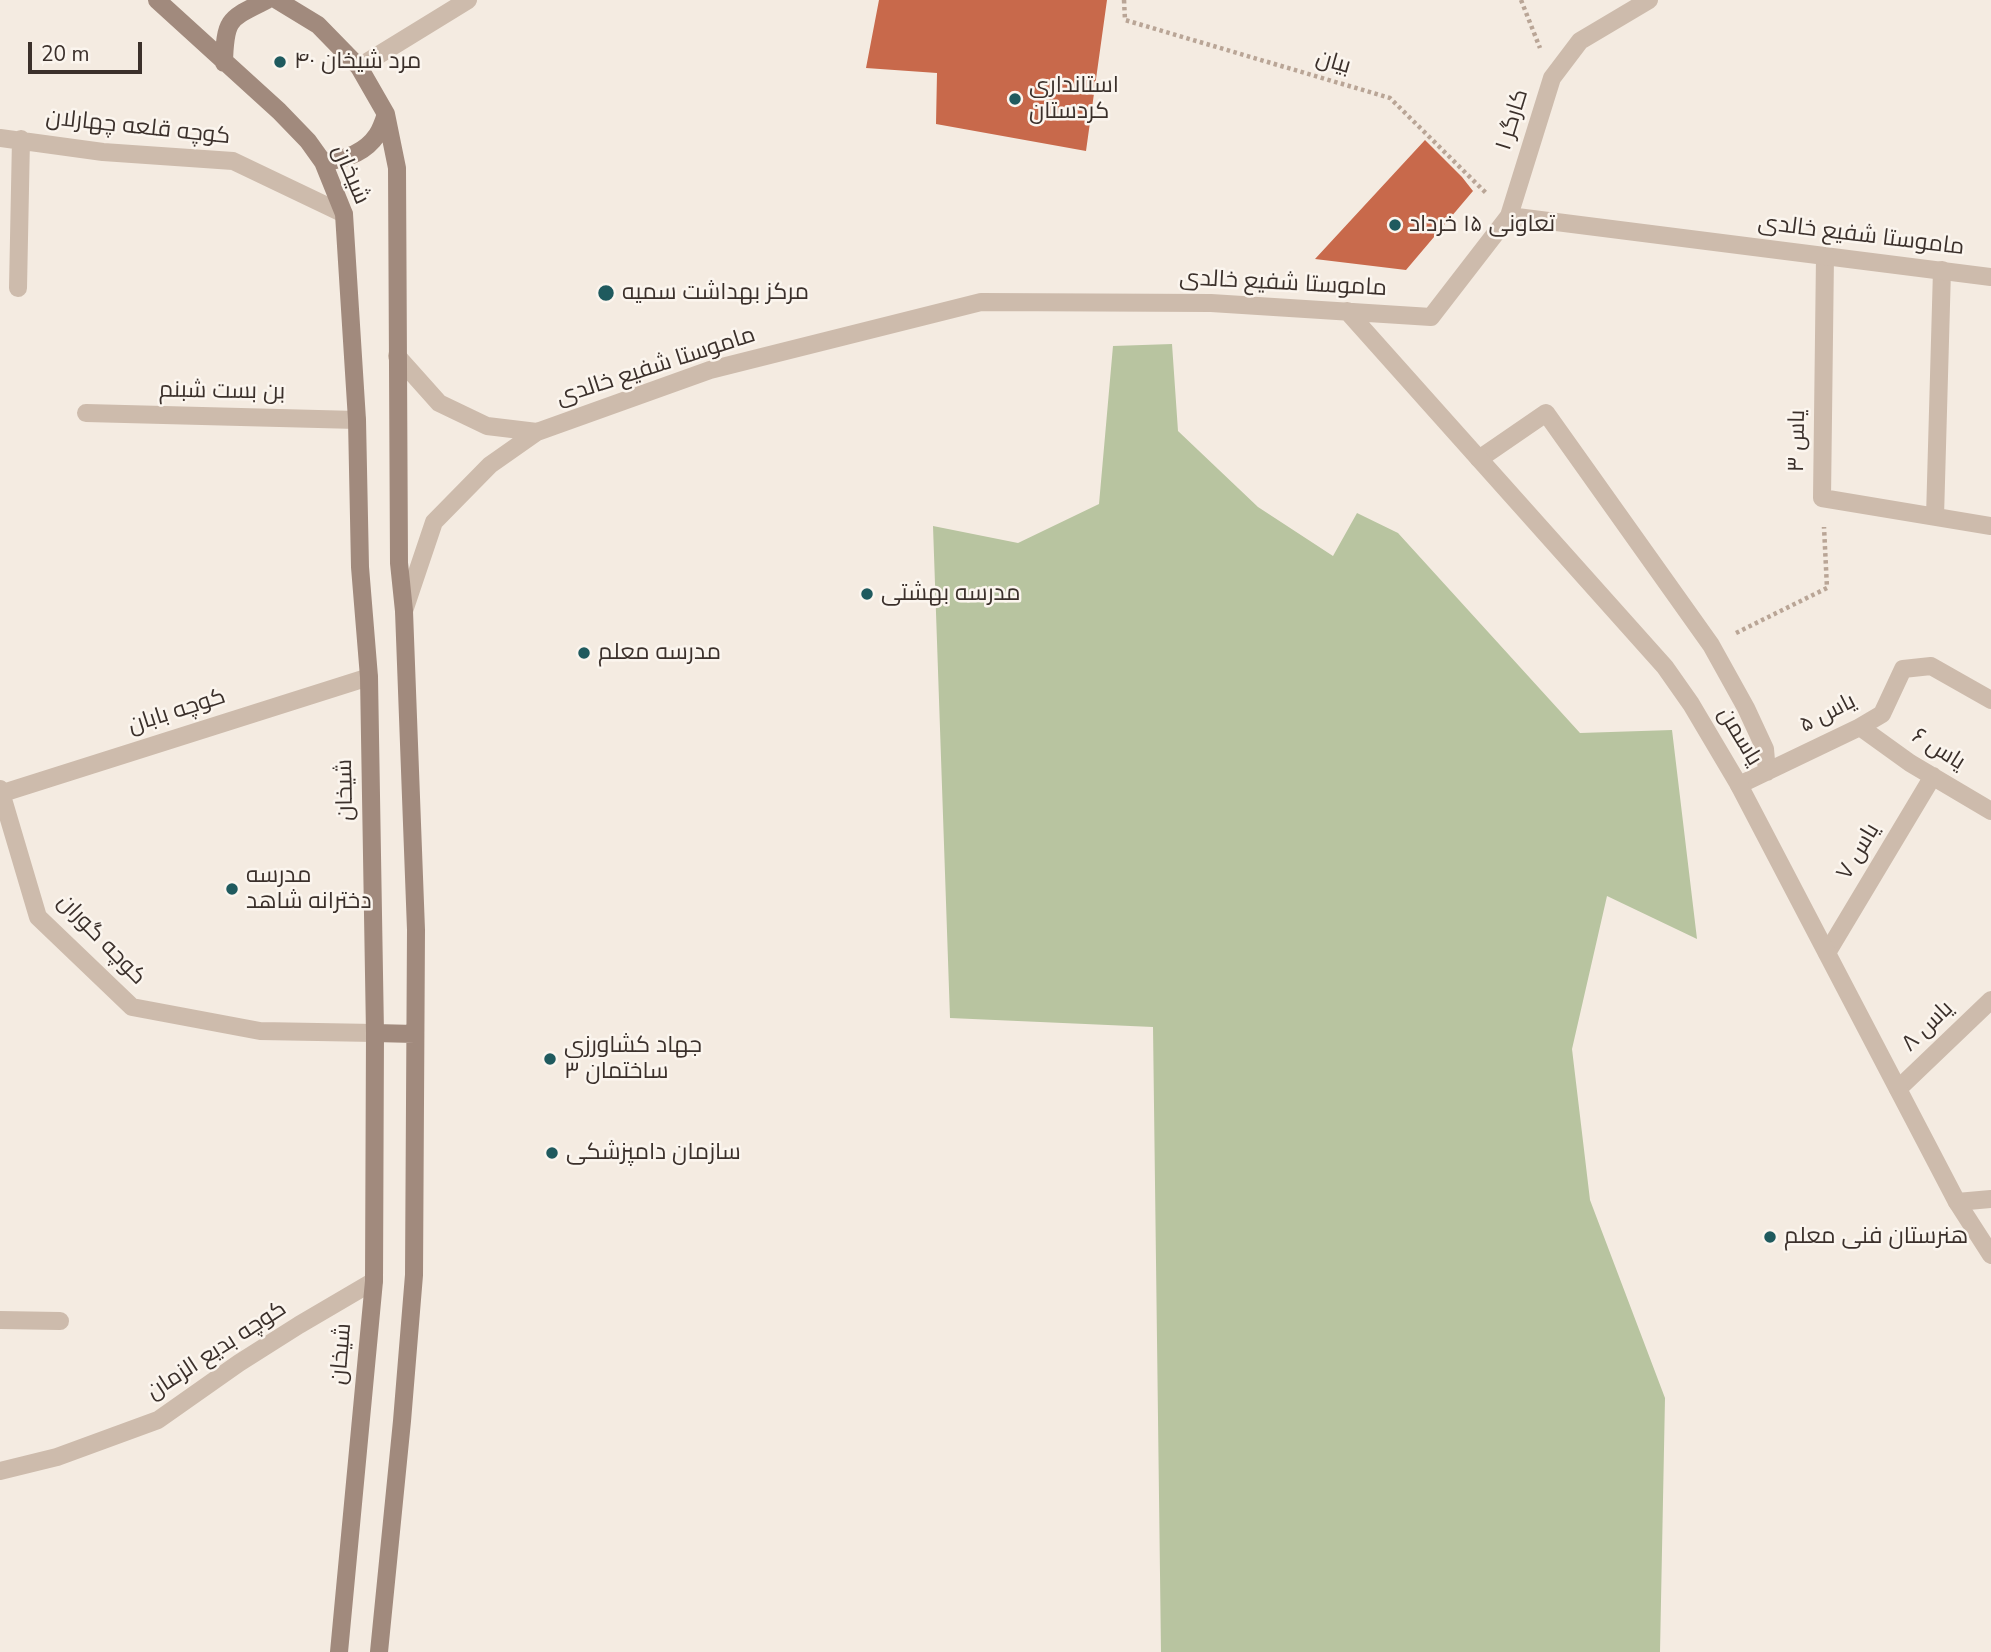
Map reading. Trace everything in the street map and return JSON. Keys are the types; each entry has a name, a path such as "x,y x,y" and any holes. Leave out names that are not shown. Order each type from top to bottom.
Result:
{"street":[{"name":"شیخان","path":"157,0 279,111 308,141 323,162 344,214 357,419 360,567 369,677 375,1032 374,1282 339,1652"},
{"path":"224,63 225,35 233,18 267,0"},
{"name":"شیخان","path":"277,0 318,25 359,67 386,114 397,168 399,563 404,611 416,930 414,1275 379,1652"},
{"path":"359,67 468,0"},
{"path":"1552,78 1580,41 1649,0"},
{"name":"کارگر ۱","path":"1509,216 1552,78"},
{"path":"323,162 340,160 361,150 377,136 386,114"},
{"name":"کوچه قلعه چهارلان","path":"0,138 103,152 233,161 344,214"},
{"path":"18,288 21,139"},
{"name":"ماموستا شفیع خالدی","path":"537,432 710,370 981,302 1211,303 1431,317 1509,216 1991,277"},
{"name":"یاس ۳","path":"1825,256 1822,498 1991,526"},
{"path":"1935,517 1942,270"},
{"name":"یاسمن","path":"1347,312 1665,667 1691,704 1739,785 1957,1202 1991,1255"},
{"path":"397,356 439,403 487,426 537,432"},
{"name":"بن بست شبنم","path":"86,413 357,419"},
{"path":"1479,459 1546,413 1711,645 1765,749 1767,772"},
{"path":"404,611 434,522 490,465 537,432"},
{"name":"یاس ۵","path":"1739,785 1882,714 1903,669 1931,666 1991,700"},
{"name":"کوچه بابان","path":"1,792 369,677"},
{"name":"یاس ۶","path":"1860,727 1910,763 1991,811"},
{"name":"یاس ۷","path":"1828,953 1933,776"},
{"name":"کوچه گوران","path":"1,792 38,917 132,1007 260,1031 375,1032"},
{"name":"یاس ۸","path":"1898,1089 1991,1000"},
{"path":"375,1032 415,1034"},
{"path":"1957,1202 1991,1199"},
{"name":"کوچه بدیع الزمان","path":"0,1471 57,1457 158,1420 239,1363 374,1282"},
{"path":"0,1320 60,1321"}],"path":[{"name":"بیان","path":"1124,0 1125,20 1390,98 1509,216"},
{"name":"کارگر ۱","path":"1521,0 1552,78"},
{"path":"1711,645 1828,588 1822,498"}],"green space":[{"path":"1172,344 1178,431 1258,507 1333,556 1357,513 1398,533 1580,733 1672,730 1697,939 1607,896 1572,1049 1590,1200 1665,1398 1660,1652 1161,1652 1153,1027 950,1018 933,526 1018,543 1099,504 1113,346"}],"building":[{"name":"استانداری کردستان","path":"879,0 1107,0 1086,151 936,124 937,73 866,68"},
{"name":"تعاونی ۱۵ خرداد","path":"1425,140 1473,191 1406,270 1315,259"}],"place":[{"name":"۴۰ مرد شیخان","path":"280,62"},
{"name":"استانداری کردستان","path":"1015,99"},
{"name":"تعاونی ۱۵ خرداد","path":"1395,225"},
{"name":"مرکز بهداشت سمیه","path":"606,293"},
{"name":"مدرسه بهشتی","path":"867,594"},
{"name":"مدرسه معلم","path":"584,653"},
{"name":"مدرسه دخترانه شاهد","path":"232,889"},
{"name":"جهاد کشاورزی ساختمان ۳","path":"550,1059"},
{"name":"سازمان دامپزشکی","path":"552,1153"},
{"name":"هنرستان فنی معلم","path":"1770,1237"}]}
